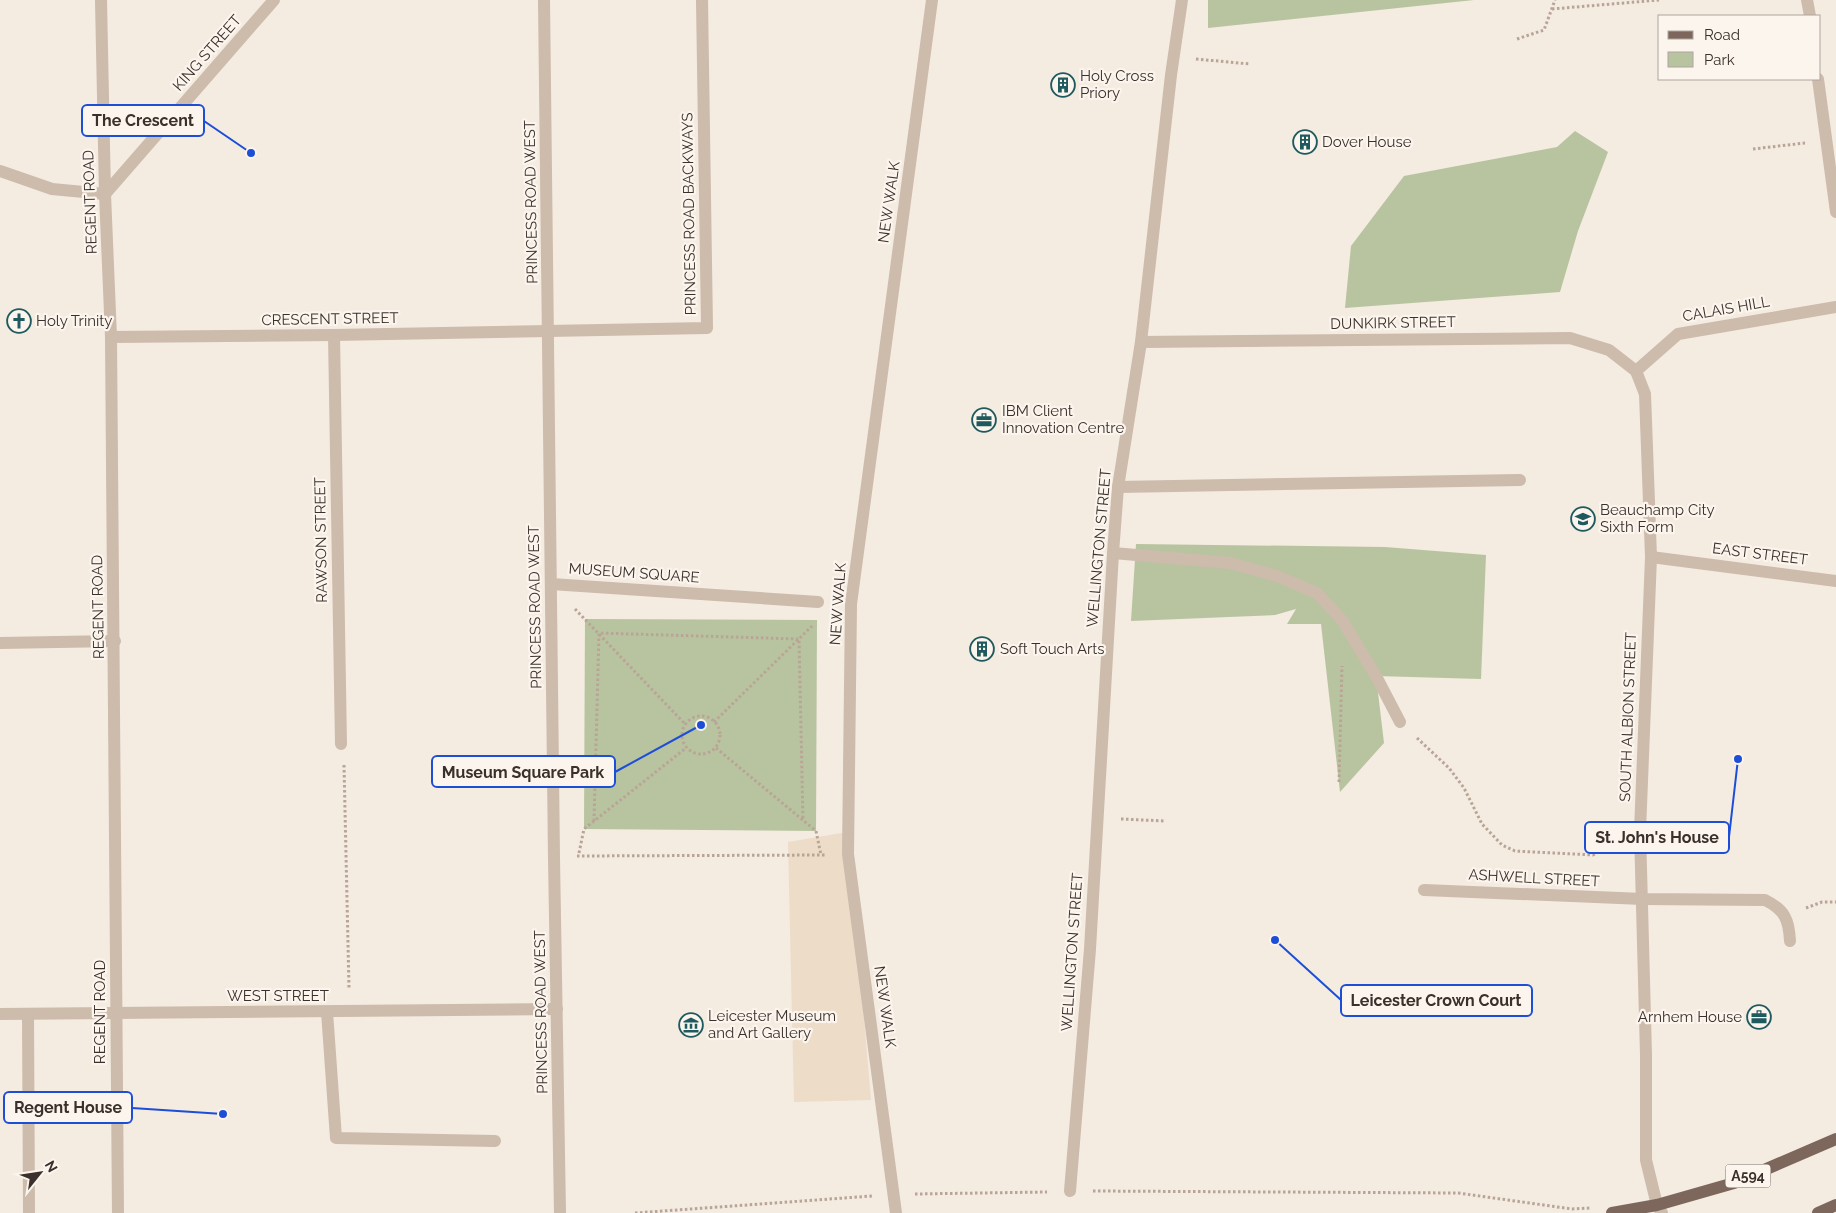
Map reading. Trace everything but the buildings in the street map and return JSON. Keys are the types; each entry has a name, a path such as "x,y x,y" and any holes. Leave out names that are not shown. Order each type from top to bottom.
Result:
{"main road":[{"name":"A594","path":"1612,1213 1659,1209 1734,1183 1836,1139"},
{"path":"1818,1213 1836,1205"}],"street":[{"name":"REGENT ROAD","path":"101,0 105,194 111,337 115,641 118,1213"},
{"name":"KING STREET","path":"105,194 274,0"},
{"name":"PRINCESS ROAD WEST","path":"544,0 560,1213"},
{"name":"PRINCESS ROAD BACKWAYS","path":"549,332 707,328 702,0"},
{"name":"NEW WALK","path":"896,1213 848,854 851,604 932,0"},
{"name":"WELLINGTON STREET","path":"1070,1191 1090,949 1118,487 1141,342 1173,57 1182,0"},
{"path":"1808,0 1810,15"},
{"path":"1818,80 1836,212"},
{"path":"0,172 52,189 105,194"},
{"name":"CALAIS HILL","path":"1636,372 1678,334 1836,307"},
{"name":"CRESCENT STREET","path":"111,337 549,332"},
{"name":"RAWSON STREET","path":"334,335 341,744"},
{"name":"DUNKIRK STREET","path":"1141,342 1570,338 1609,350 1636,372"},
{"name":"SOUTH ALBION STREET","path":"1636,372 1645,394 1651,557 1640,830 1643,900 1646,1160 1659,1209"},
{"path":"1118,487 1520,480"},
{"path":"1113,552 1230,563 1277,576 1317,593 1342,620 1376,676 1400,722"},
{"name":"EAST STREET","path":"1651,557 1836,580"},
{"name":"MUSEUM SQUARE","path":"551,584 818,602"},
{"path":"0,643 115,641"},
{"name":"ASHWELL STREET","path":"1424,890 1643,900 1765,900 1777,906 1784,915"},
{"path":"1784,915 1790,928 1790,941"},
{"name":"WEST STREET","path":"0,1014 557,1009"},
{"path":"327,1012 336,1138 495,1141"},
{"path":"28,1014 29,1213"}],"path":[{"path":"1516,39 1544,30 1555,0"},
{"path":"1552,9 1659,0"},
{"path":"1173,57 1250,64"},
{"path":"1753,149 1826,141"},
{"name":"MUSEUM SQUARE","path":"551,584 685,724"},
{"path":"714,722 818,620"},
{"path":"1339,782 1342,620"},
{"path":"594,821 599,633 799,639"},
{"path":"799,639 803,820"},
{"path":"704,716 714,722 719,727 720,734 716,748 697,755 686,748 682,738 685,724 696,717 704,716"},
{"path":"1400,722 1449,768 1464,788 1482,824 1502,845 1515,851 1592,855 1640,830"},
{"path":"341,744 345,769 350,1011"},
{"path":"578,856 584,829 686,748"},
{"path":"716,748 816,831 821,855"},
{"path":"1125,819 1165,821"},
{"path":"554,858 578,856 848,854"},
{"path":"1784,915 1822,902 1836,902"},
{"path":"635,1213 894,1194 1070,1191 1458,1193 1572,1209 1591,1208"}],"green space":[{"path":"1208,0 1474,0 1208,28"},
{"path":"1575,131 1608,152 1578,231 1560,292 1345,308 1351,246 1404,176 1557,147"},
{"path":"1136,544 1385,547 1486,555 1481,679 1376,676 1384,743 1340,792 1321,624 1287,624 1296,609 1275,615 1131,621"},
{"path":"585,619 817,620 816,831 584,829"}],"shaded area":[{"path":"848,832 871,1100 794,1102 788,842"}],"place":[{"name":"Holy Cross Priory","path":"1063,85"},
{"name":"Dover House","path":"1305,142"},
{"name":"The Crescent","path":"251,153"},
{"name":"Holy Trinity","path":"19,321"},
{"name":"IBM Client Innovation Centre","path":"984,420"},
{"name":"Beauchamp City Sixth Form","path":"1583,519"},
{"name":"Soft Touch Arts","path":"982,649"},
{"name":"Museum Square Park","path":"701,725"},
{"name":"St. John's House","path":"1738,759"},
{"name":"Leicester Crown Court","path":"1275,940"},
{"name":"Arnhem House","path":"1759,1017"},
{"name":"Leicester Museum and Art Gallery","path":"691,1025"},
{"name":"Regent House","path":"223,1114"}]}
